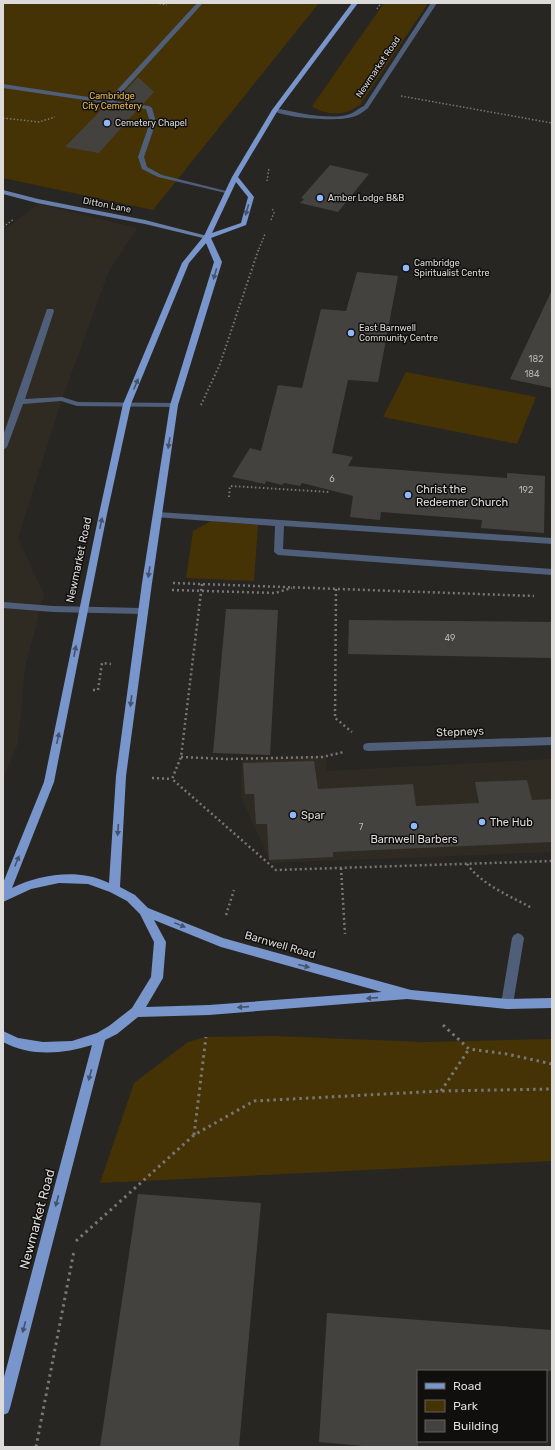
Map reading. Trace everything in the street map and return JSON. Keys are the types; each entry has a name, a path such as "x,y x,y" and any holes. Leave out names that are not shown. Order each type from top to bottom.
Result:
{"main road":[{"name":"Newmarket Road","path":"3,898 49,782 83,609 128,404 186,263 207,238 235,177 275,110 355,3"},
{"path":"114,888 121,776 143,611 174,405 218,262 207,238 244,224 251,197 235,177"},
{"name":"Ditton Lane","path":"3,192 37,201 145,222 207,238"},
{"name":"Newmarket Road","path":"3,898 29,886 59,880 88,880 114,888 131,898 144,911 160,942 157,978 136,1012 126,1022 100,1037 72,1046 43,1047 16,1042 3,1036"},
{"name":"Barnwell Road","path":"144,911 221,942 411,995"},
{"name":"Barnwell Road","path":"136,1012 209,1010 411,995 507,1004 552,1003"},
{"name":"Newmarket Road","path":"3,1408 100,1037"}],"street":[{"path":"109,102 200,3"},
{"name":"Newmarket Road","path":"275,110 313,116 333,117 351,116 366,107 434,3"},
{"path":"3,86 149,108 153,122 141,157 144,168 160,176 228,193"},
{"path":"3,447 20,402 50,312"},
{"path":"20,402 62,399 77,404 174,405"},
{"path":"158,515 552,541"},
{"path":"280,522 278,552 552,572"},
{"path":"3,605 143,611"},
{"name":"Stepneys","path":"368,747 552,741"},
{"path":"507,1004 518,938"}],"path":[{"path":"377,9 381,3"},
{"path":"379,88 402,96 552,123"},
{"path":"267,181 270,165"},
{"path":"268,226 274,213 272,207"},
{"path":"201,406 214,380 235,323 256,252 265,233"},
{"path":"228,502 230,486 330,492"},
{"path":"168,583 537,596"},
{"path":"172,779 181,757 202,584"},
{"path":"168,590 275,593 295,587"},
{"path":"336,589 335,718 368,747"},
{"path":"68,689 98,690 102,664 136,665"},
{"path":"181,757 227,759 322,757 368,747"},
{"path":"152,778 172,779 276,870 552,861"},
{"path":"466,864 469,869 480,878 532,908"},
{"path":"341,868 345,934"},
{"path":"226,915 234,890"},
{"path":"194,1135 206,1037"},
{"path":"441,1092 469,1049 507,1054 552,1064"},
{"path":"36,1447 76,1240 194,1135 254,1101 552,1088"}],"shaded area":[{"path":"38,204 137,228 109,271 62,399 18,538 44,594 25,668 18,743 3,778 3,231"},
{"path":"325,756 327,771 552,759 552,852 271,863 241,797 242,760"}],"green space":[{"name":"Cambridge City Cemetery","path":"3,3 319,3 153,210 3,178"},
{"path":"384,3 428,3 360,105 352,110 342,113 328,113 312,106"},
{"path":"406,372 536,397 517,444 383,417"},
{"path":"211,521 258,525 254,581 186,578 193,531"},
{"path":"274,1036 424,1042 552,1039 552,1161 100,1183 134,1083 188,1042 206,1037"}],"building":[{"path":"138,77 154,92 143,104 117,100"},
{"path":"106,105 138,109 99,153 65,147"},
{"path":"330,165 369,174 338,212 300,203 304,199 301,198"},
{"path":"357,272 398,276 378,382 348,380 332,453 353,457 348,466 507,478 507,473 545,476 544,533 481,528 482,520 381,512 380,520 350,517 353,496 302,483 300,486 284,483 282,485 266,481 265,484 232,477 250,448 261,451 278,385 302,388 321,309 346,311"},
{"path":"552,290 552,388 510,379"},
{"path":"226,609 278,610 270,755 213,753"},
{"path":"349,620 552,622 552,658 348,654"},
{"path":"314,761 318,789 413,784 416,806 479,803 475,782 527,780 532,800 552,799 552,842 333,852 333,857 269,860 267,824 256,824 254,794 245,794 243,763"},
{"path":"138,1194 261,1203 239,1447 100,1447"},
{"path":"327,1313 552,1330 552,1371 417,1370 418,1447 374,1447 319,1442"}],"place":[{"name":"Cemetery Chapel","path":"107,123"},
{"name":"Amber Lodge B&B","path":"320,198"},
{"name":"Cambridge Spiritualist Centre","path":"406,268"},
{"name":"East Barnwell Community Centre","path":"351,333"},
{"name":"Christ the Redeemer Church","path":"408,495"},
{"name":"Spar","path":"293,815"},
{"name":"The Hub","path":"482,822"},
{"name":"Barnwell Barbers","path":"414,826"}]}
